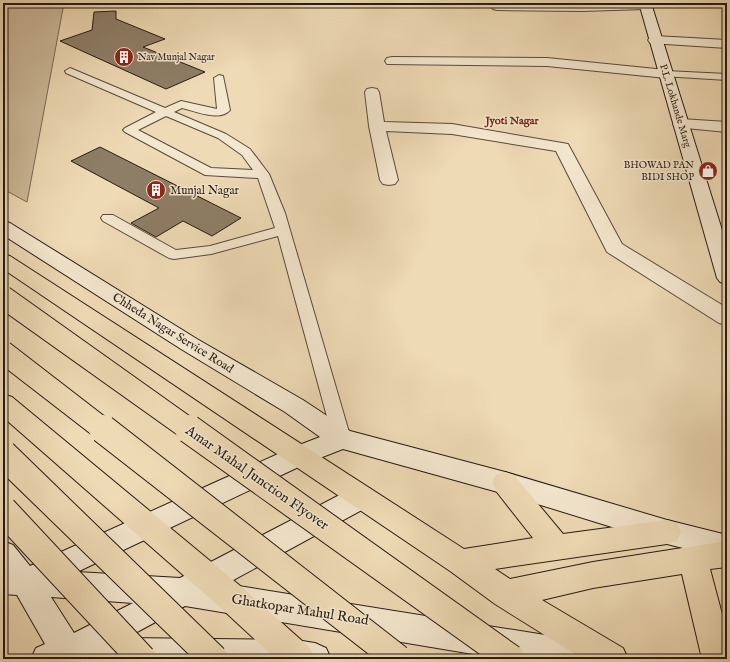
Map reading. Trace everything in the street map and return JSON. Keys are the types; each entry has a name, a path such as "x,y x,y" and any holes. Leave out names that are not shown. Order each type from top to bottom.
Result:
{"highway":[{"path":"3,260 460,562 506,594 612,659"},
{"name":"Amar Mahal Junction Flyover","path":"3,297 511,659"},
{"path":"3,352 398,659"},
{"path":"3,403 303,658"},
{"path":"3,454 214,659"},
{"path":"505,483 557,547"},
{"path":"3,510 142,659"},
{"path":"460,562 667,532"},
{"path":"506,594 592,575 727,554"},
{"path":"693,560 718,659"}],"street":[{"path":"497,6 582,7 645,4"},
{"name":"P.L. Lokhande Marg","path":"645,4 724,259 727,278"},
{"path":"656,40 727,44"},
{"path":"392,61 547,62 666,74"},
{"path":"372,92 377,126 389,180"},
{"path":"681,124 727,127"},
{"path":"377,126 452,129 562,147 614,248 727,318"},
{"name":"Chheda Nagar Service Road","path":"3,227 189,344 294,406 342,439 505,483 667,532 727,547"},
{"path":"14,581 148,526 298,456 342,439"},
{"path":"62,657 362,497"},
{"path":"3,554 14,581 62,657"},
{"name":"Ghatkopar Mahul Road","path":"14,581 183,592 595,659"},
{"path":"62,657 303,658"}],"lane":[{"path":"70,72 222,136 246,152 263,174 283,230 342,439"},
{"path":"666,74 727,77"},
{"path":"218,78 224,110 219,113 181,104 129,130 209,172 263,174"},
{"path":"108,218 174,255 211,250 283,230"}],"shaded area":[{"path":"3,3 64,3 27,202 3,189"}],"building":[{"name":"Nav Munjal Nagar","path":"116,11 116,19 165,39 143,47 205,72 166,89 60,41 92,30 94,12"},
{"name":"Munjal Nagar","path":"100,147 241,218 212,236 183,221 156,237 131,223 159,208 71,161"}],"place":[{"name":"Nav Munjal Nagar","path":"124,57"},
{"name":"BHOWAD PAN BIDI SHOP","path":"708,171"},
{"name":"Munjal Nagar","path":"156,190"}],"district":[{"name":"Jyoti Nagar","path":"512,121"}]}
